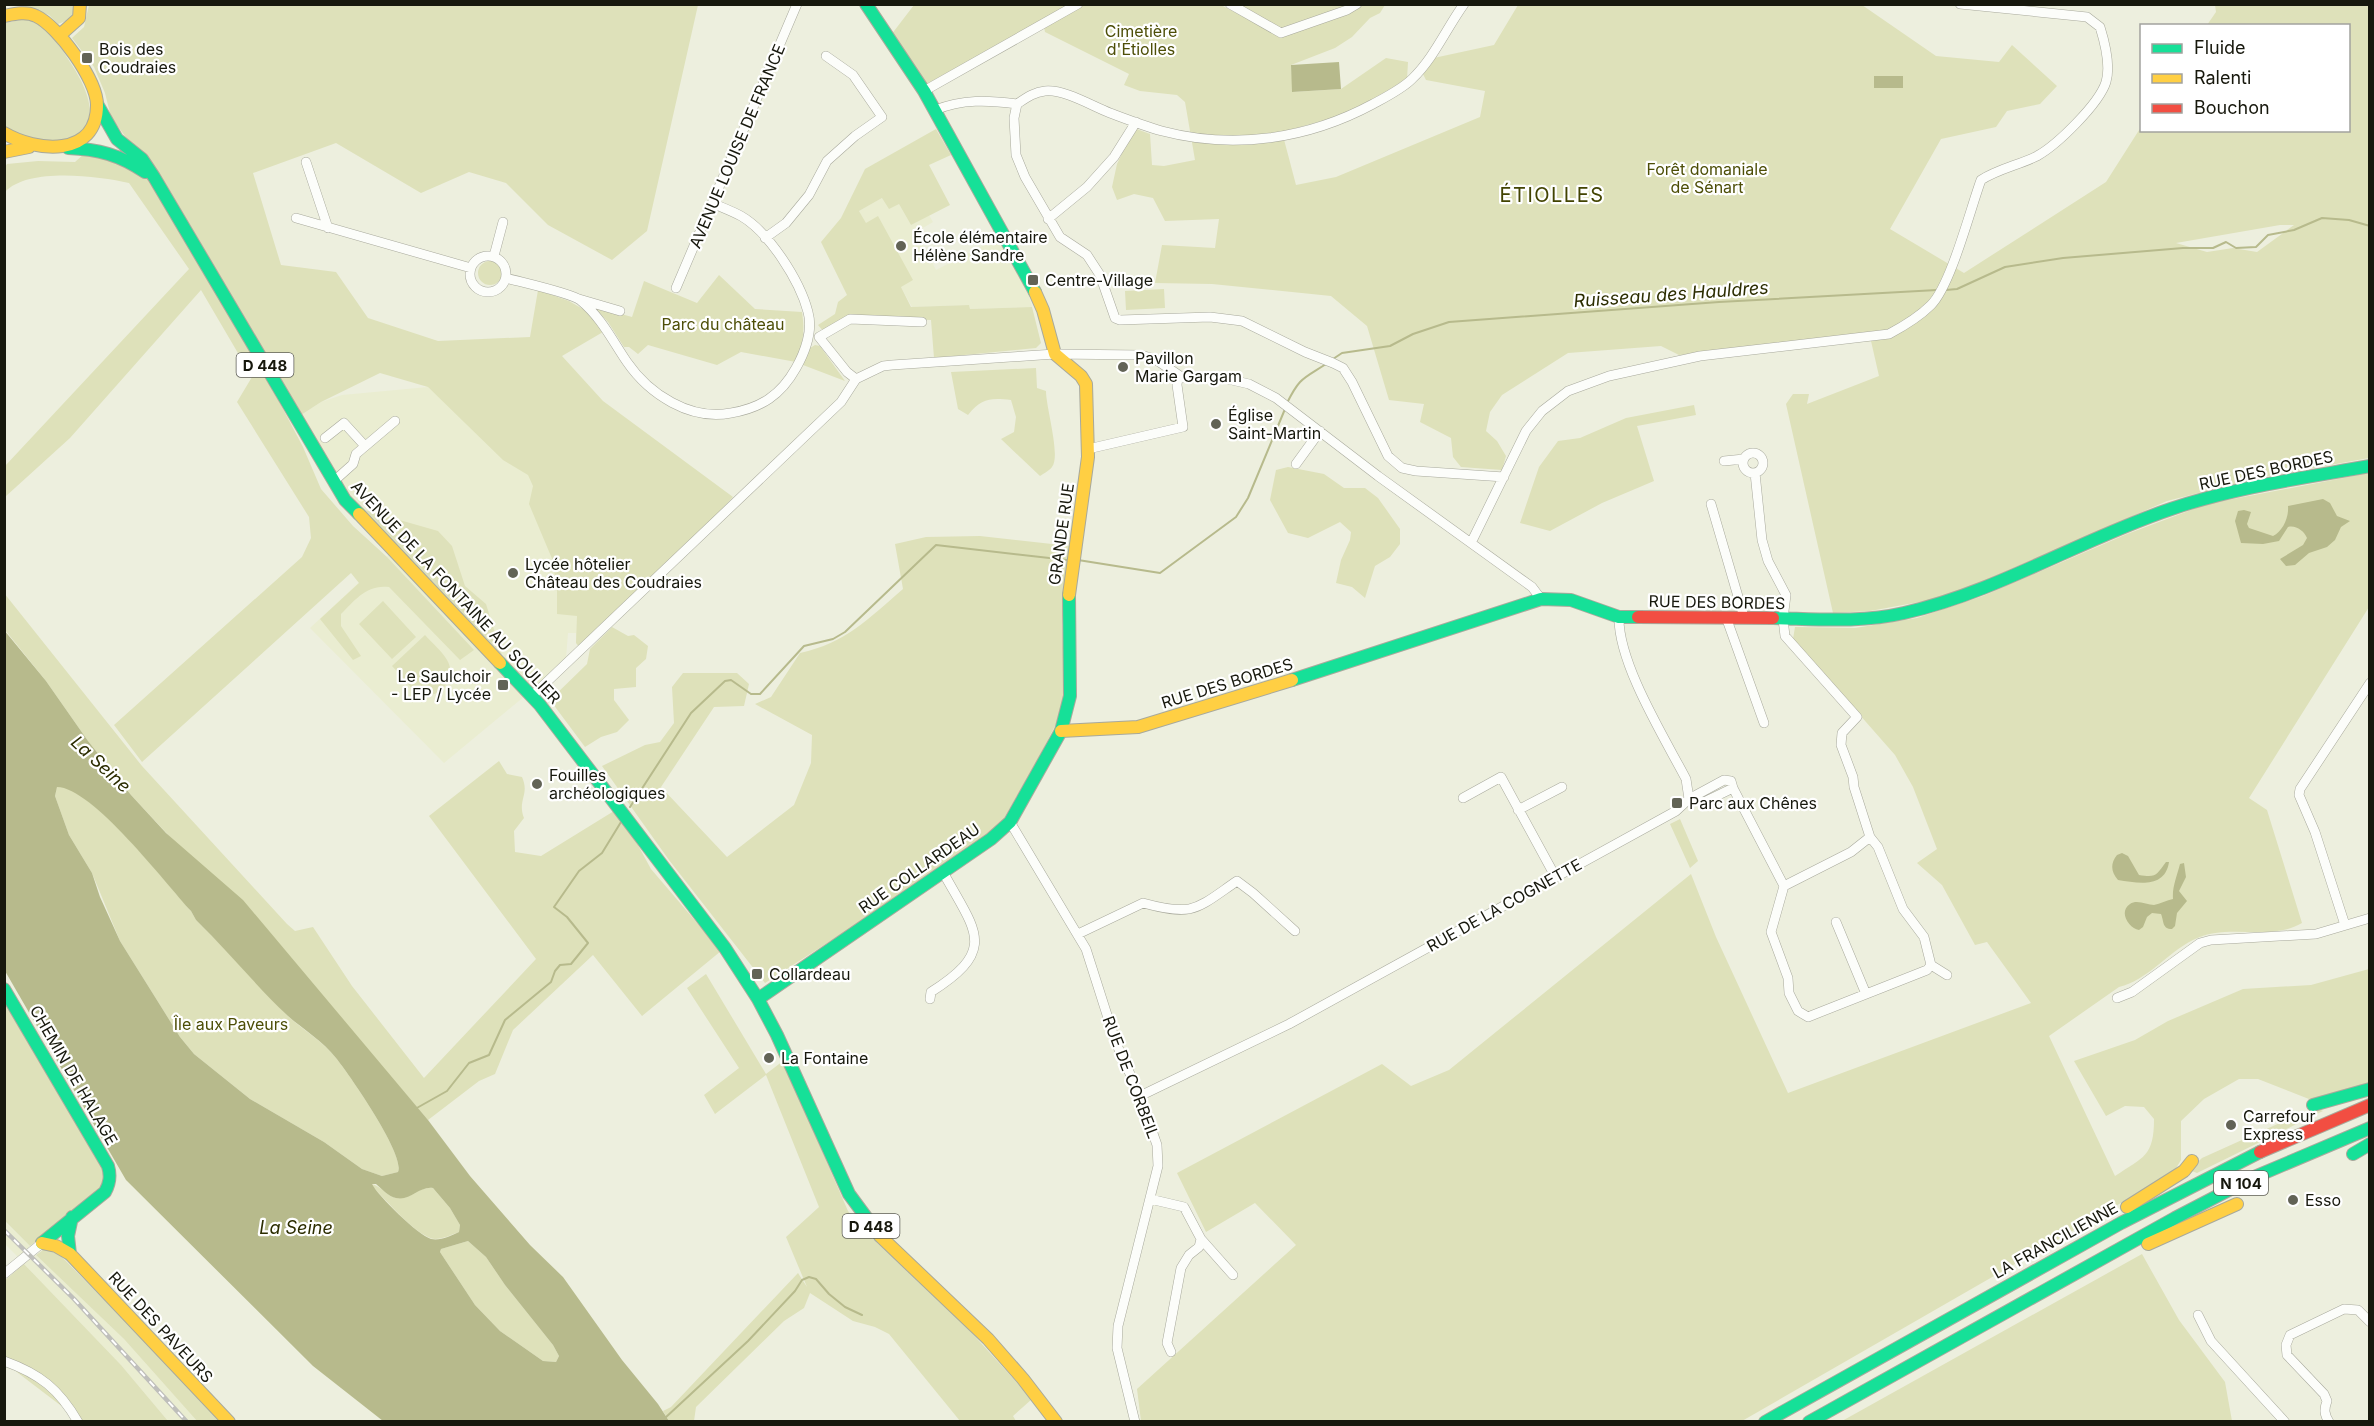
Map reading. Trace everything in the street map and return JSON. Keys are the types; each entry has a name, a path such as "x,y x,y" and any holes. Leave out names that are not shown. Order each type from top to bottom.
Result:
{"main road":[{"name":"AVENUE DE LA FONTAINE AU SOULIER","path":"13,4 24,13 38,16 60,35 94,90 97,104 117,139 142,159 345,500 532,696 725,948 758,999 855,1204 868,1223 963,1314 1005,1358 1056,1422"},
{"path":"60,35 79,18 80,4"},
{"path":"866,4 924,91 1030,280 1043,309 1055,354"},
{"path":"4,16 24,13"},
{"path":"63,147 81,139 96,113 97,104"},
{"path":"4,133 29,147"},
{"name":"AVENUE DE LA FONTAINE AU SOULIER","path":"4,152 29,147 109,151 127,159 147,174 168,201"},
{"name":"GRANDE RUE","path":"1055,354 1082,376 1086,384 1088,449 1070,579 1070,696 1062,731"},
{"name":"RUE DES BORDES","path":"1062,731 1138,727 1149,724 1226,702 1541,599 1570,600 1619,617 1854,620 1904,613 1930,606 2169,509 2233,490 2370,466"},
{"name":"RUE COLLARDEAU","path":"758,999 991,839 1010,822 1062,731"},
{"name":"CHEMIN DE HALAGE","path":"4,989 108,1166 110,1180 105,1192 72,1217"},
{"path":"2313,1105 2370,1089"},
{"name":"LA FRANCILIENNE","path":"1765,1422 2115,1226 2239,1160 2321,1123 2370,1105"},
{"name":"N 104","path":"1809,1422 2252,1178 2370,1128"},
{"path":"2353,1154 2370,1144"},
{"path":"2115,1226 2126,1208 2184,1171 2192,1161"},
{"path":"2118,1250 2143,1247 2237,1204"},
{"path":"42,1243 72,1217"},
{"path":"70,1254 68,1236 72,1217"},
{"path":"42,1243 56,1246 70,1254"},
{"name":"RUE DES PAVEURS","path":"70,1254 229,1422"}],"street":[{"name":"AVENUE LOUISE DE FRANCE","path":"676,288 797,4"},
{"path":"924,91 1078,4"},
{"path":"1230,4 1281,33 1347,10 1357,4"},
{"path":"935,110 972,100 1017,104 1031,94 1047,91 1070,96 1161,130 1199,138 1244,140 1284,137 1323,127 1353,115 1411,80 1432,54 1464,4"},
{"path":"1471,543 1526,431 1542,411 1568,391 1609,376 1700,356 1889,334 1909,323 1932,305 1942,290 1981,180 2038,155 2074,127 2105,84 2108,69 2100,27 2087,17 1960,4"},
{"path":"765,238 786,223 809,195 827,161 855,136 882,117 853,75 826,56"},
{"path":"1017,104 1014,118 1016,155 1025,177 1060,237 1087,255 1100,275 1115,318 1120,320 1210,317 1242,321 1343,368 1388,456 1402,468 1504,477"},
{"path":"1048,219 1087,187 1114,157 1136,122"},
{"path":"306,162 328,228"},
{"path":"579,299 608,330 628,363 657,394 691,412 730,414 767,402 790,378 809,336 808,313 793,275 765,238 742,217 712,203"},
{"path":"296,218 471,268"},
{"path":"494,256 503,222"},
{"path":"494,256 505,267 506,278 498,289 483,291 472,282 471,268 480,258 494,256"},
{"path":"506,278 620,311"},
{"path":"809,336 819,337 850,319 922,322"},
{"path":"819,337 846,372 856,379"},
{"path":"532,696 841,402 856,379 883,366 1055,354 1149,356 1178,376 1189,379 1223,378 1249,384 1291,409 1532,587 1541,599"},
{"path":"1088,449 1183,427 1177,385 1178,376"},
{"path":"334,481 353,464 356,454 364,446 395,421"},
{"path":"325,438 344,423 364,446"},
{"path":"1296,464 1320,431"},
{"path":"1724,461 1744,459 1752,453 1761,457 1762,468 1755,473 1750,473 1744,469 1744,459"},
{"path":"1755,473 1762,540 1768,561 1786,595 1783,619 1785,636 1857,717 1842,733 1841,745 1870,837 1878,847 1903,909 1924,937 1931,965 1947,975"},
{"path":"1711,504 1744,617"},
{"path":"1619,617 1621,643 1630,667 1686,779 1689,799 1704,801 1733,789 1784,886 1771,932 1788,978 1789,993 1798,1011 1808,1017 1927,970 1931,965"},
{"path":"1726,617 1764,723"},
{"path":"2345,925 2315,832 2299,795 2300,789 2370,683"},
{"path":"1463,798 1501,777 1555,876"},
{"path":"1518,810 1562,787"},
{"name":"RUE DE LA COGNETTE","path":"1140,1096 1289,1024 1676,811 1689,799"},
{"name":"RUE DE CORBEIL","path":"1010,822 1078,934 1095,975 1116,1043 1140,1096 1157,1145 1158,1166 1118,1326 1117,1348 1135,1422"},
{"path":"1784,886 1851,852 1870,837"},
{"path":"930,999 931,992 966,966 975,952 975,933 944,872"},
{"path":"1078,934 1143,903 1174,911 1187,911 1238,882 1295,931"},
{"path":"2117,998 2132,992 2200,943 2211,940 2316,934 2370,918"},
{"path":"1836,922 1866,994"},
{"path":"1150,1199 1184,1207 1201,1239 1233,1275"},
{"path":"1171,1352 1167,1343 1181,1268 1189,1255 1199,1247 1201,1239"},
{"path":"4,1274 42,1243"},
{"path":"2329,1422 2324,1408 2327,1401 2324,1394 2287,1355 2286,1345 2290,1335 2344,1309 2358,1310 2370,1322"},
{"path":"2199,1315 2211,1341 2285,1422"},
{"path":"4,1361 28,1370 49,1384 67,1401 78,1422"}],"shaded area":[{"path":"882,198 899,204 911,225 929,215 933,222 916,232 936,270 998,238 1028,293 1032,307 970,309 969,305 912,307 859,211"},
{"name":"Lycée hôtelier Château des Coudraies","path":"428,387 456,413 662,553 576,643 576,633 568,633 566,658 543,681 444,763 310,628 397,547 349,496 301,415 321,402 342,395"},
{"path":"4,1221 30,1246 18,1257 5,1244"},
{"path":"36,1255 124,1339 197,1421 168,1421 121,1365 24,1264"}],"green space":[{"path":"20,5 75,5 74,18 58,24 49,15"},
{"path":"89,5 698,5 647,231 612,260 548,225 506,183 469,172 421,193 336,143 253,173 281,265 336,272 368,318 438,341 530,337 538,290 569,301 588,312 603,332 562,356 603,401 733,497 712,520 579,647 576,643 577,616 557,614 553,561 529,504 533,486 528,475 503,460 428,387 380,373 321,402 301,415 190,225 111,117 105,93 94,67 72,38 84,27"},
{"path":"914,5 1069,5 925,85 891,35"},
{"name":"Forêt domaniale de Sénart","path":"1084,5 1221,5 1252,21 1239,5 1385,5 1380,13 1370,18 1352,37 1335,48 1291,65 1293,92 1341,89 1386,58 1408,62 1407,79 1347,114 1282,132 1296,185 1336,177 1480,117 1485,91 1426,80 1420,68 1429,59 1494,45 1518,5 1862,5 1936,56 1999,62 2012,45 2057,86 2040,104 2007,111 1996,127 1941,139 1890,229 1964,273 2106,182 2140,129 2140,132 2350,132 2350,24 2208,24 2216,12 2215,5 2369,5 2369,458 2258,478 2167,501 1947,597 1870,611 1833,613 1786,404 1793,394 1809,394 1807,404 1879,376 1871,341 1679,355 1661,346 1568,353 1502,395 1490,412 1486,431 1497,441 1506,456 1502,470 1461,467 1453,457 1451,438 1420,422 1424,404 1389,400 1367,326 1331,296 1212,284 1155,283 1162,245 1215,248 1219,219 1165,221 1153,198 1134,194 1117,200 1112,187 1117,164 1134,128 1150,134 1152,165 1164,166 1195,160 1185,102 1177,95 1140,91 1124,85 1129,74 1045,32 1044,27","holes":["2280,225 2294,225 2257,252 2233,248 2207,252 2176,243"]},
{"path":"25,19 38,23 50,33 82,83 90,108 89,120 73,137 49,142 35,141 5,126 5,23"},
{"path":"936,129 951,155 929,165 950,205 911,225 899,204 889,209 882,198 859,211 866,223 878,216 913,280 901,287 911,307 969,305 970,309 1032,307 1041,343 1036,348 934,358 931,320 849,317 824,332 818,325 835,314 838,302 847,295 821,242 841,218 865,169"},
{"path":"85,153 137,167 152,182 264,373 303,447 321,489 353,526 387,557 474,650 460,660 389,587 381,587 362,594 341,614 341,626 361,656 353,660 320,619 359,583 351,573 142,762 114,725 302,557 311,538 309,517 237,402 252,377 201,290 70,438 5,497 5,466 189,269 129,183 82,176 46,176 16,184 5,192 7,164 38,161 75,162"},
{"path":"490,261 495,262 501,268 501,278 495,284 490,285 485,284 479,278 478,273 479,268 485,262"},
{"name":"Parc du château","path":"719,275 755,309 802,312 803,337 796,362 741,352 717,365 648,345 638,354 629,347 624,347 608,322 593,306 632,317 644,281 697,303"},
{"path":"1164,289 1165,308 1126,310 1125,291"},
{"path":"815,345 820,346 845,381 803,365 810,348"},
{"path":"1036,368 1037,388 1046,391 1055,453 1052,467 1040,476 1001,439 1014,432 1016,417 1011,400 987,400 968,415 958,409 951,372"},
{"path":"1694,405 1696,415 1637,426 1654,481 1602,503 1550,531 1520,523 1539,467 1558,441 1580,438 1626,418"},
{"path":"1288,467 1324,474 1344,488 1365,488 1378,498 1400,529 1400,544 1390,557 1375,566 1365,598 1352,587 1336,583 1351,532 1340,522 1308,538 1288,533 1270,500 1276,470"},
{"path":"2369,473 2369,607 2249,798 2267,810 2302,923 2276,931 2219,932 2193,940 2139,979 2119,987 2049,1036 2115,1176 2145,1154 2152,1141 2154,1119 2144,1107 2125,1106 2106,1116 2074,1061 2135,1040 2168,1021 2243,989 2311,985 2369,969 2369,1087 2314,1101 2258,1079 2239,1079 2204,1099 2181,1121 2181,1160 2173,1173 1742,1421 1141,1421 1137,1389 1296,1245 1255,1203 1206,1232 1177,1173 1382,1064 1411,1086 1449,1070 1691,874 1716,937 1788,1093 2031,1003 1987,942 1975,945 1942,885 1917,863 1937,849 1913,787 1895,755 1793,639 1795,627 1855,628 1917,618 1983,596 2127,534 2207,504"},
{"path":"361,509 438,531 452,546 465,586 486,604 502,655"},
{"path":"980,536 1070,546 1062,625 1065,693 1057,722 1003,820 981,844 765,983 669,860 602,766 645,745 660,742 674,723 672,687 683,673 737,673 749,684 744,706 714,707 661,787 727,857 794,805 811,763 812,735 755,704 771,697 800,653 816,649 844,636 867,620 903,589 895,544 926,537"},
{"path":"4,593 142,766 287,924 295,931 313,927 352,986 424,1078 536,959 429,816 499,761 507,774 522,777 525,788 522,807 524,818 514,831 515,852 541,856 614,811 622,816 651,869 721,951 642,1016 593,955 513,1030 495,1074 479,1081 428,1120 358,1039 131,795 5,630"},
{"path":"383,601 416,637 392,659 359,624"},
{"path":"612,627 628,636 634,635 648,646 646,659 636,668 636,687 614,689 614,700 629,720 617,732 601,737 585,747 550,700 587,664 590,649"},
{"path":"425,635 440,650 450,667 445,687 426,695 412,688 392,666"},
{"name":"Île aux Paveurs","path":"57,786 72,791 89,802 128,838 191,911 196,920 288,1016 331,1052 385,1133 394,1150 398,1172 382,1176 362,1169 324,1142 250,1099 194,1054 180,1037 120,941 92,873 69,835 55,796"},
{"path":"1680,819 1698,861 1690,868 1670,824"},
{"path":"706,974 766,1074 783,1061 848,1211 863,1230 950,1309 1032,1399 1013,1416 1016,1421 960,1421 889,1334 875,1327 853,1321 810,1293 804,1308 784,1321 696,1407 694,1421 669,1421 663,1411 671,1407 798,1273 807,1287 786,1237 819,1207 766,1075 715,1114 704,1095 739,1068 687,988"},
{"path":"4,999 102,1163 104,1173 101,1188 30,1246 5,1221"},
{"path":"2319,1109 2323,1111 2197,1173 2189,1170 2202,1158 2304,1112"},
{"path":"372,1184 397,1198 433,1188 450,1208 460,1225 459,1232 438,1239 428,1237 402,1217"},
{"path":"468,1241 486,1257 505,1285 553,1345 559,1356 556,1362 543,1361 500,1331 475,1305 440,1252 441,1249"},
{"path":"43,1250 50,1250 61,1256 223,1421 197,1421 124,1339 36,1255"},
{"path":"2142,1254 2179,1320 2225,1382 2232,1421 1842,1421"},
{"path":"24,1264 121,1365 168,1421 81,1421 5,1363 4,1281"}],"water":[{"path":"1339,62 1341,89 1292,92 1291,65"},
{"path":"1874,76 1903,76 1903,88 1874,88"},
{"path":"2323,499 2330,503 2337,516 2350,521 2341,527 2335,540 2327,547 2309,553 2295,565 2286,566 2280,559 2303,545 2307,538 2297,528 2288,527 2279,541 2263,544 2241,543 2235,521 2238,511 2251,512 2247,524 2249,528 2273,536 2285,523 2288,506"},
{"name":"La Seine","path":"4,630 46,681 88,741 131,795 166,833 243,900 428,1120 470,1176 530,1245 563,1277 669,1421 383,1421 313,1366 126,1180 5,971","holes":["57,787 72,791 108,819 147,860 191,911 196,920 265,993 288,1016 331,1052 385,1133 394,1150 398,1172 382,1176 362,1169 324,1142 250,1099 194,1054 180,1037 120,941 92,873 69,835 55,796","372,1184 376,1184 396,1198 411,1196 423,1189 433,1188 450,1208 460,1225 459,1232 431,1239 417,1230 382,1197","468,1241 486,1257 505,1285 553,1345 559,1356 556,1362 543,1361 500,1331 475,1305 440,1252 441,1249"]},
{"path":"2122,853 2128,856 2139,875 2156,874 2166,862 2169,862 2162,877 2156,880 2142,883 2118,880 2112,865 2117,855"},
{"path":"2184,863 2186,877 2179,891 2187,901 2177,913 2175,926 2172,929 2166,928 2161,914 2152,913 2147,917 2143,927 2139,930 2135,929 2126,919 2127,907 2136,902 2154,905 2173,899 2180,864"}],"waterway":[{"name":"Ruisseau des Hauldres","path":"1946,290 1957,289 2005,267 2063,258 2183,248 2213,248 2226,242 2236,248 2256,247 2268,235 2294,230 2322,218 2349,220 2370,226"},
{"name":"Ruisseau des Hauldres","path":"1333,359 1342,353 1390,346 1413,334 1449,322 1719,302 1937,290"},
{"name":"Ruisseau des Hauldres","path":"1287,403 1303,379 1326,364"},
{"name":"Ruisseau des Hauldres","path":"1078,560 1160,573 1236,517 1248,498 1285,409"},
{"name":"Ruisseau des Hauldres","path":"630,807 691,713 725,681 731,680 751,694 760,694 804,646 833,639 845,632 936,545 1067,560"},
{"name":"Ruisseau des Hauldres","path":"415,1109 447,1091 469,1063 489,1055 505,1020 551,982 560,965 571,964 588,943 567,917 554,907 579,871 602,853 621,822"},
{"path":"665,1418 748,1341 795,1291 802,1280 809,1277 816,1279 845,1307 862,1315"}],"railway":[{"path":"4,1230 74,1299 187,1422"}],"traffic: fast":[{"path":"866,4 924,91 1035,292"},
{"path":"97,104 117,139 142,159 154,177 345,500 359,514"},
{"path":"68,148 108,154 127,161 145,172"},
{"path":"1773,618 1855,619 1904,613 1938,604 2006,579 2104,535 2195,501 2269,484 2370,466"},
{"path":"758,999 991,839 1010,822 1061,731 1070,696 1069,595"},
{"path":"1292,680 1541,599 1571,600 1619,617 1638,617"},
{"path":"500,663 540,705 725,948 758,999 777,1035 849,1194 880,1236"},
{"path":"4,989 110,1173 105,1192 42,1243"},
{"path":"2313,1105 2370,1089"},
{"path":"1809,1422 2175,1218 2252,1178 2370,1128"},
{"path":"2353,1154 2370,1144"},
{"path":"1765,1422 2121,1223 2260,1152"},
{"path":"70,1254 68,1236 72,1217"}],"traffic: slow":[{"path":"60,35 79,18 80,4"},
{"path":"4,16 20,13 32,14 55,31 84,68 91,82 97,105 94,122 87,134 76,142 63,146 32,144 4,133"},
{"path":"4,152 29,147"},
{"path":"1035,292 1043,310 1055,354 1081,376 1086,384 1088,457 1069,595"},
{"path":"359,514 500,663"},
{"path":"1061,731 1138,727 1292,680"},
{"path":"2127,1207 2184,1171 2192,1161"},
{"path":"2148,1244 2237,1204"},
{"path":"880,1236 988,1339 1056,1422"},
{"path":"42,1243 56,1246 70,1254 229,1422"}],"traffic: jam":[{"path":"1638,617 1773,618"},
{"path":"2260,1152 2370,1105"}],"place":[{"name":"Bois des Coudraies","path":"87,58"},
{"name":"École élémentaire Hélène Sandre","path":"901,246"},
{"name":"Centre-Village","path":"1033,280"},
{"name":"Pavillon Marie Gargam","path":"1123,367"},
{"name":"Église Saint-Martin","path":"1216,424"},
{"name":"Lycée hôtelier Château des Coudraies","path":"513,573"},
{"name":"Le Saulchoir - LEP / Lycée","path":"503,685"},
{"name":"Fouilles archéologiques","path":"537,784"},
{"name":"Parc aux Chênes","path":"1677,803"},
{"name":"Collardeau","path":"757,974"},
{"name":"La Fontaine","path":"769,1058"},
{"name":"Carrefour Express","path":"2231,1125"},
{"name":"Esso","path":"2293,1200"}],"district":[{"name":"ÉTIOLLES","path":"1552,195"}],"park label":[{"name":"Cimetière d'Étiolles","path":"1141,40"}]}
